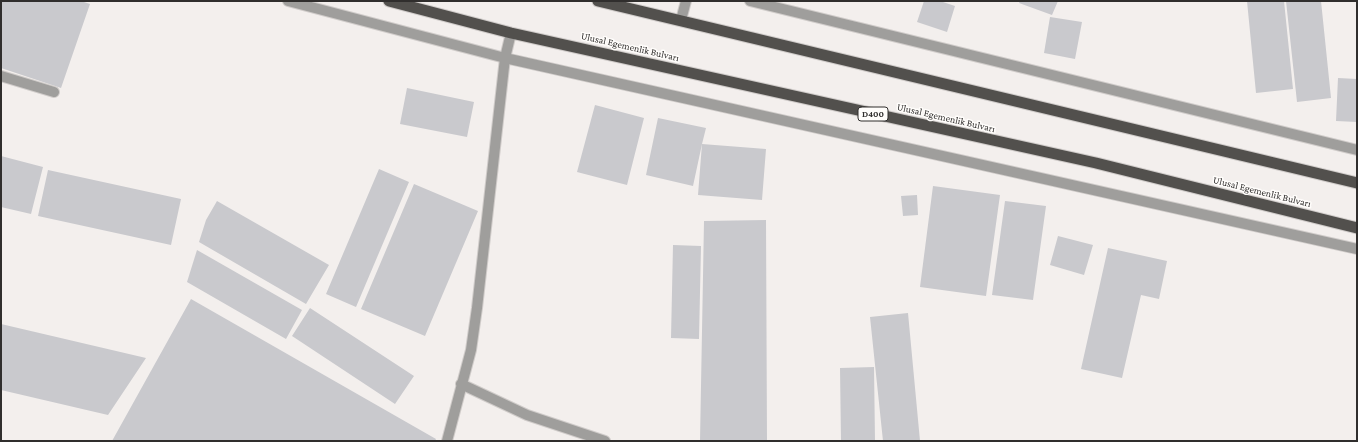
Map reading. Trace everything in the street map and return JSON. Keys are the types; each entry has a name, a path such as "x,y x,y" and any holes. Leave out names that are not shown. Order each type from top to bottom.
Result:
{"highway":[{"name":"Ulusal Egemenlik Bulvarı","path":"389,1 511,33 1088,161 1357,228"},
{"path":"598,1 1357,183"}],"street":[{"path":"288,1 505,58 1357,249"},
{"path":"681,20 686,1"},
{"path":"750,1 1357,150"},
{"path":"447,441 471,350 505,58 511,33"},
{"path":"1,76 54,92"},
{"path":"461,384 528,415 605,441"}],"building":[{"path":"1,1 81,1 90,4 61,88 1,68"},
{"path":"924,1 940,1 955,6 947,32 917,22"},
{"path":"1020,1 1058,1 1052,15 1019,3"},
{"path":"1247,1 1284,1 1293,89 1256,93"},
{"path":"1286,1 1321,1 1331,98 1297,102"},
{"path":"1050,17 1082,22 1075,59 1044,53"},
{"path":"1338,78 1357,79 1357,122 1336,121"},
{"path":"407,88 474,102 467,137 400,124"},
{"path":"595,105 644,118 627,185 577,172"},
{"path":"658,118 706,128 693,186 646,175"},
{"path":"702,144 766,149 762,200 698,195"},
{"path":"1,156 43,167 31,214 1,207"},
{"path":"379,169 409,182 356,307 326,294"},
{"path":"48,170 181,199 171,245 38,216"},
{"path":"414,184 478,211 425,336 361,309"},
{"path":"933,186 1000,195 986,296 920,287"},
{"path":"917,195 918,215 903,216 901,196"},
{"path":"217,201 329,265 306,304 199,242 206,220"},
{"path":"1005,201 1046,206 1033,300 992,295"},
{"path":"766,220 767,441 700,441 704,221"},
{"path":"1058,236 1093,245 1084,275 1050,265"},
{"path":"673,245 701,246 699,339 671,338"},
{"path":"1108,248 1167,261 1159,299 1141,295 1122,378 1081,369"},
{"path":"197,250 302,310 286,339 187,282"},
{"path":"191,299 436,439 435,441 112,441"},
{"path":"310,308 414,376 395,404 292,336"},
{"path":"908,313 920,441 883,441 870,317"},
{"path":"1,324 146,358 108,415 1,390"},
{"path":"874,367 875,441 841,441 840,368"}]}
